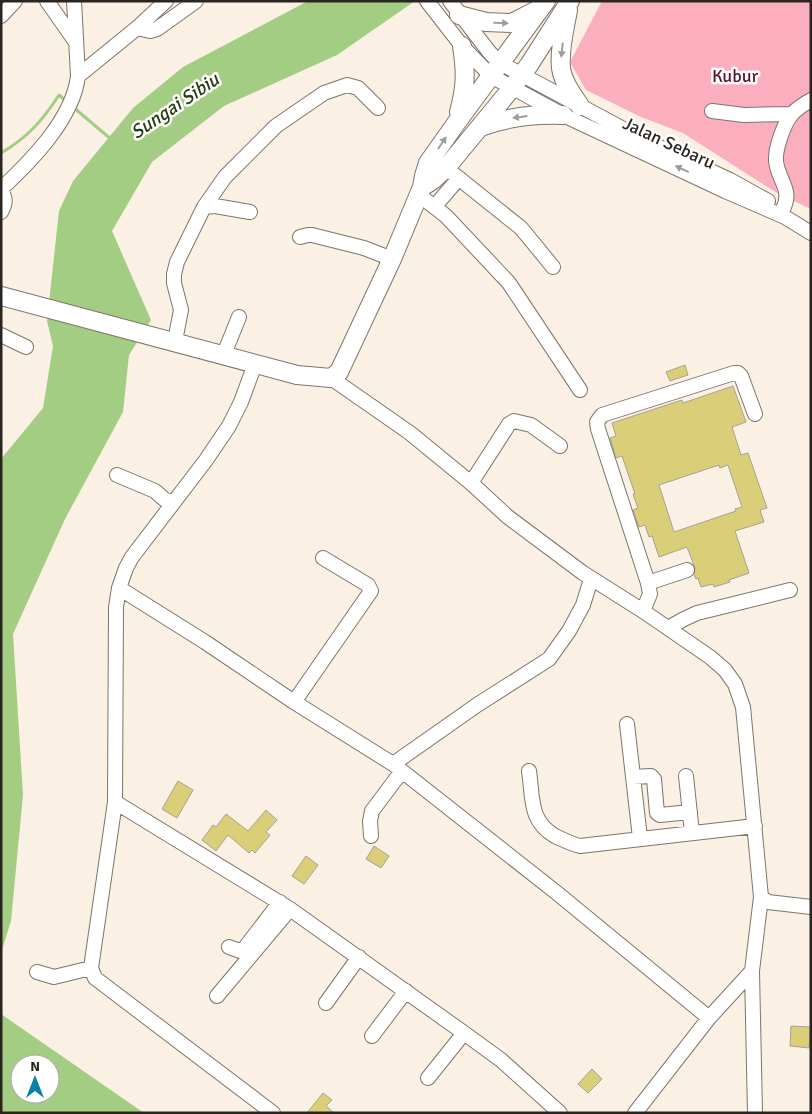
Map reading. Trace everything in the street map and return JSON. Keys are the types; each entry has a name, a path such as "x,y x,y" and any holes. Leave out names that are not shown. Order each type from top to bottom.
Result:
{"main road":[{"path":"421,191 433,180 452,173 479,128 516,82 570,1"},
{"path":"570,1 561,51 561,68 567,85 580,106"},
{"path":"455,8 486,22 512,23 543,5"},
{"path":"1,296 297,375 330,378 339,372 392,259 421,191 428,163 543,5"},
{"path":"456,122 465,92 466,72 462,46"},
{"path":"479,128 498,120 516,117 540,114 563,115"}],"street":[{"path":"1,16 15,1"},
{"path":"47,1 75,42"},
{"path":"137,28 150,31 157,29 196,1"},
{"path":"1,212 6,204 6,198 1,190 43,145 71,102 77,88 78,76 70,2"},
{"path":"429,4 462,46 516,82"},
{"path":"78,76 137,28 161,5 168,21"},
{"path":"455,8 490,53 496,70"},
{"name":"Jalan Sebaru","path":"516,82 580,106 730,180 811,224"},
{"name":"Jalan Sebaru","path":"516,82 563,115 785,217 811,233"},
{"path":"175,341 181,310 175,290 174,274 177,262 204,207 225,177 276,126 324,93 347,85 358,88 378,108"},
{"path":"784,209 788,200 787,193 776,160 780,137 791,114 811,100"},
{"path":"712,111 744,114 791,114"},
{"path":"1,177 17,173"},
{"path":"435,206 452,173 521,228 554,267"},
{"path":"421,191 515,290 580,390"},
{"path":"204,207 215,206 250,212"},
{"path":"300,237 308,235 364,248 392,259"},
{"path":"224,354 239,317"},
{"path":"1,335 26,347"},
{"path":"255,364 241,402 229,426 206,460 132,557 119,588 115,634 115,802 91,968 95,978 272,1113"},
{"path":"643,611 650,594 648,583 597,422 602,415 734,373 738,373 741,376 755,414"},
{"path":"330,378 410,433 471,483 508,517 591,579 643,611 710,657 725,670 735,684 743,707 756,826 761,897 752,971 754,1113"},
{"path":"471,483 509,424 514,421 531,425 560,446"},
{"path":"117,475 155,491 164,499 173,503"},
{"path":"294,702 370,591 368,585 323,558"},
{"path":"648,583 687,570"},
{"path":"370,836 372,810 398,767 477,705 549,659 569,632 580,611 591,579"},
{"path":"119,588 398,767 535,875 709,1018"},
{"path":"668,628 684,618 790,590"},
{"path":"627,724 640,838"},
{"path":"529,771 535,816 539,823 547,831 571,844 580,846 756,826"},
{"path":"633,777 650,776 654,779 657,813 660,815 690,812"},
{"path":"686,776 692,833"},
{"path":"115,802 285,906 358,957 501,1060 560,1113"},
{"path":"761,897 768,902 811,907"},
{"path":"229,947 240,951 244,950 285,906"},
{"path":"217,996 285,906"},
{"path":"326,1003 358,957"},
{"path":"37,972 54,977 91,968"},
{"path":"635,1113 709,1018 752,971"},
{"path":"372,1036 406,992"},
{"path":"428,1078 464,1033"}],"green space":[{"name":"Kubur","path":"602,1 811,1 811,209 777,193 683,133 641,117 586,90 570,62"}],"water":[{"name":"Sungai Sibiu","path":"308,1 415,1 337,55 224,106 152,162 112,231 151,320 129,355 123,412 65,519 13,634 23,795 11,921 1,953 1,459 43,408 53,346 47,321 59,211 73,181 133,108 183,67"},
{"path":"1,1014 59,1054 10,1054 10,1104 60,1104 60,1055 144,1113 1,1113"}],"building":[{"path":"685,365 688,375 670,381 666,372"},
{"path":"733,386 746,422 732,427 741,455 748,453 767,508 760,510 764,522 735,531 749,573 714,587 713,584 701,587 698,578 696,579 694,575 695,568 687,547 659,557 652,536 649,537 645,525 639,527 633,510 638,508 633,494 635,494 622,456 616,458 610,438 616,436 612,423 682,400 683,403","holes":["719,465 720,468 728,465 742,507 735,509 736,511 674,532 659,485"]},
{"path":"178,781 193,790 177,818 162,809"},
{"path":"266,810 277,820 266,832 270,835 255,853 252,850 249,853 228,835 216,851 202,840 213,825 216,827 226,814 248,831"},
{"path":"374,846 389,856 381,868 366,859"},
{"path":"306,856 318,865 304,884 292,876"},
{"path":"791,1026 811,1027 809,1048 790,1046"},
{"path":"592,1069 602,1079 588,1093 578,1084"},
{"path":"323,1093 332,1100 326,1106 334,1113 307,1113"}],"waterway":[{"path":"1,153 34,128 59,95 66,101"},
{"path":"73,107 112,140"}]}
